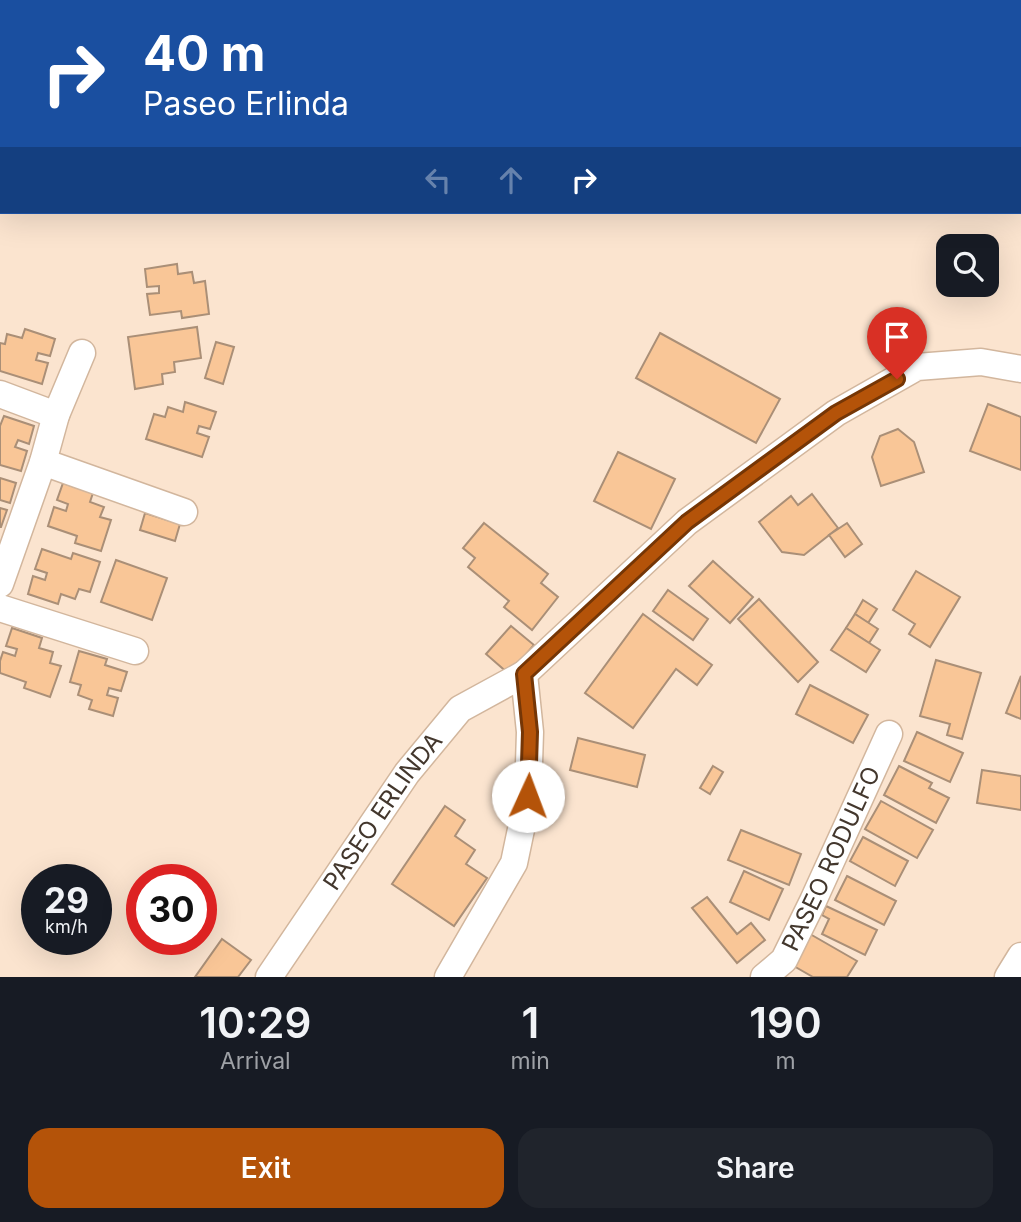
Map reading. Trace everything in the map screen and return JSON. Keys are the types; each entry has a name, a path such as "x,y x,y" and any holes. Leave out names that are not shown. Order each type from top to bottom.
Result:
{"street":[{"path":"0,584 43,462 56,415 82,354"},
{"name":"PASEO ERLINDA","path":"269,977 407,773 460,709 524,674 687,522 836,413 917,367 981,362 1021,369"},
{"path":"0,394 56,415"},
{"path":"43,462 184,512"},
{"path":"0,608 135,651"},
{"path":"447,977 514,863 528,796 530,732 524,674"},
{"name":"PASEO RODULFO","path":"764,977 784,960 890,734"},
{"path":"1008,977 1021,956"}],"building":[{"path":"177,264 178,274 192,272 194,283 205,281 209,314 182,318 181,311 150,315 147,294 159,293 159,286 147,287 145,269"},
{"path":"197,327 201,358 174,362 175,372 162,374 163,384 135,389 128,337"},
{"path":"25,329 55,339 50,356 38,353 36,360 48,363 42,384 0,371 0,343 5,344 7,334 22,338"},
{"path":"660,333 780,399 756,443 636,378"},
{"path":"216,342 234,347 223,384 205,378"},
{"path":"185,402 216,412 210,429 199,426 197,433 209,437 202,457 146,439 154,414 165,417 168,407 183,412"},
{"path":"988,404 1021,417 1021,470 970,451"},
{"path":"4,416 34,426 29,444 18,440 15,447 27,451 21,471 0,465 0,426"},
{"path":"898,429 914,442 924,472 881,486 872,457 880,436"},
{"path":"618,452 675,479 651,529 594,501"},
{"path":"0,478 16,483 10,503 0,500"},
{"path":"63,483 93,493 90,502 104,507 100,517 111,520 101,551 75,543 77,536 48,526 54,507 66,511 68,504 57,500"},
{"path":"812,494 838,528 804,555 782,552 759,522 791,496 798,505"},
{"path":"0,508 7,510 1,527 0,527"},
{"path":"145,513 180,524 175,541 140,530"},
{"path":"484,523 548,574 541,583 558,597 532,630 504,607 509,601 468,567 475,558 463,548"},
{"path":"847,523 862,544 845,557 829,535"},
{"path":"42,549 71,559 73,553 100,562 90,592 79,589 75,599 61,594 58,604 28,594 33,576 45,580 47,573 35,569"},
{"path":"116,560 167,578 152,620 101,602"},
{"path":"713,561 753,597 730,623 689,586"},
{"path":"916,571 960,597 930,647 909,634 915,624 893,610"},
{"path":"668,590 708,619 693,640 653,611"},
{"path":"759,599 818,662 798,682 738,619"},
{"path":"863,600 877,609 868,623 855,614"},
{"path":"643,614 712,665 697,685 676,669 633,728 585,693"},
{"path":"855,614 878,629 869,643 846,628"},
{"path":"511,626 534,645 509,674 486,654"},
{"path":"12,628 42,638 39,648 53,652 50,663 61,666 50,697 24,688 26,682 0,673 3,652 15,656 17,649 6,646"},
{"path":"846,628 880,650 866,672 831,650"},
{"path":"79,651 107,659 105,665 127,672 121,691 109,688 107,695 118,698 113,716 89,709 92,700 78,695 81,685 70,682"},
{"path":"936,660 981,673 962,739 947,735 950,724 920,716"},
{"path":"1021,676 1021,719 1006,713"},
{"path":"810,685 868,715 853,743 796,714"},
{"path":"917,732 963,753 950,782 904,761"},
{"path":"578,738 645,755 637,787 570,770"},
{"path":"713,766 723,772 710,794 700,788"},
{"path":"899,766 932,783 929,788 949,798 936,823 884,795"},
{"path":"982,770 1021,776 1021,810 977,803"},
{"path":"881,801 933,830 917,858 865,829"},
{"path":"445,806 465,820 455,836 475,850 466,864 487,878 454,926 392,884"},
{"path":"741,830 801,854 789,885 728,860"},
{"path":"863,837 908,861 895,886 850,861"},
{"path":"744,871 783,889 769,920 730,902"},
{"path":"847,876 896,901 884,925 835,900"},
{"path":"707,897 737,934 751,923 765,940 737,963 692,908"},
{"path":"826,906 877,930 865,955 822,934 829,919 822,915"},
{"path":"810,934 857,961 847,977 813,977 792,965"},
{"path":"222,939 251,960 238,977 195,977 211,955 217,955 217,946"}],"route":[{"path":"528,796 530,732 524,674 687,522 836,413 897,379"}]}
